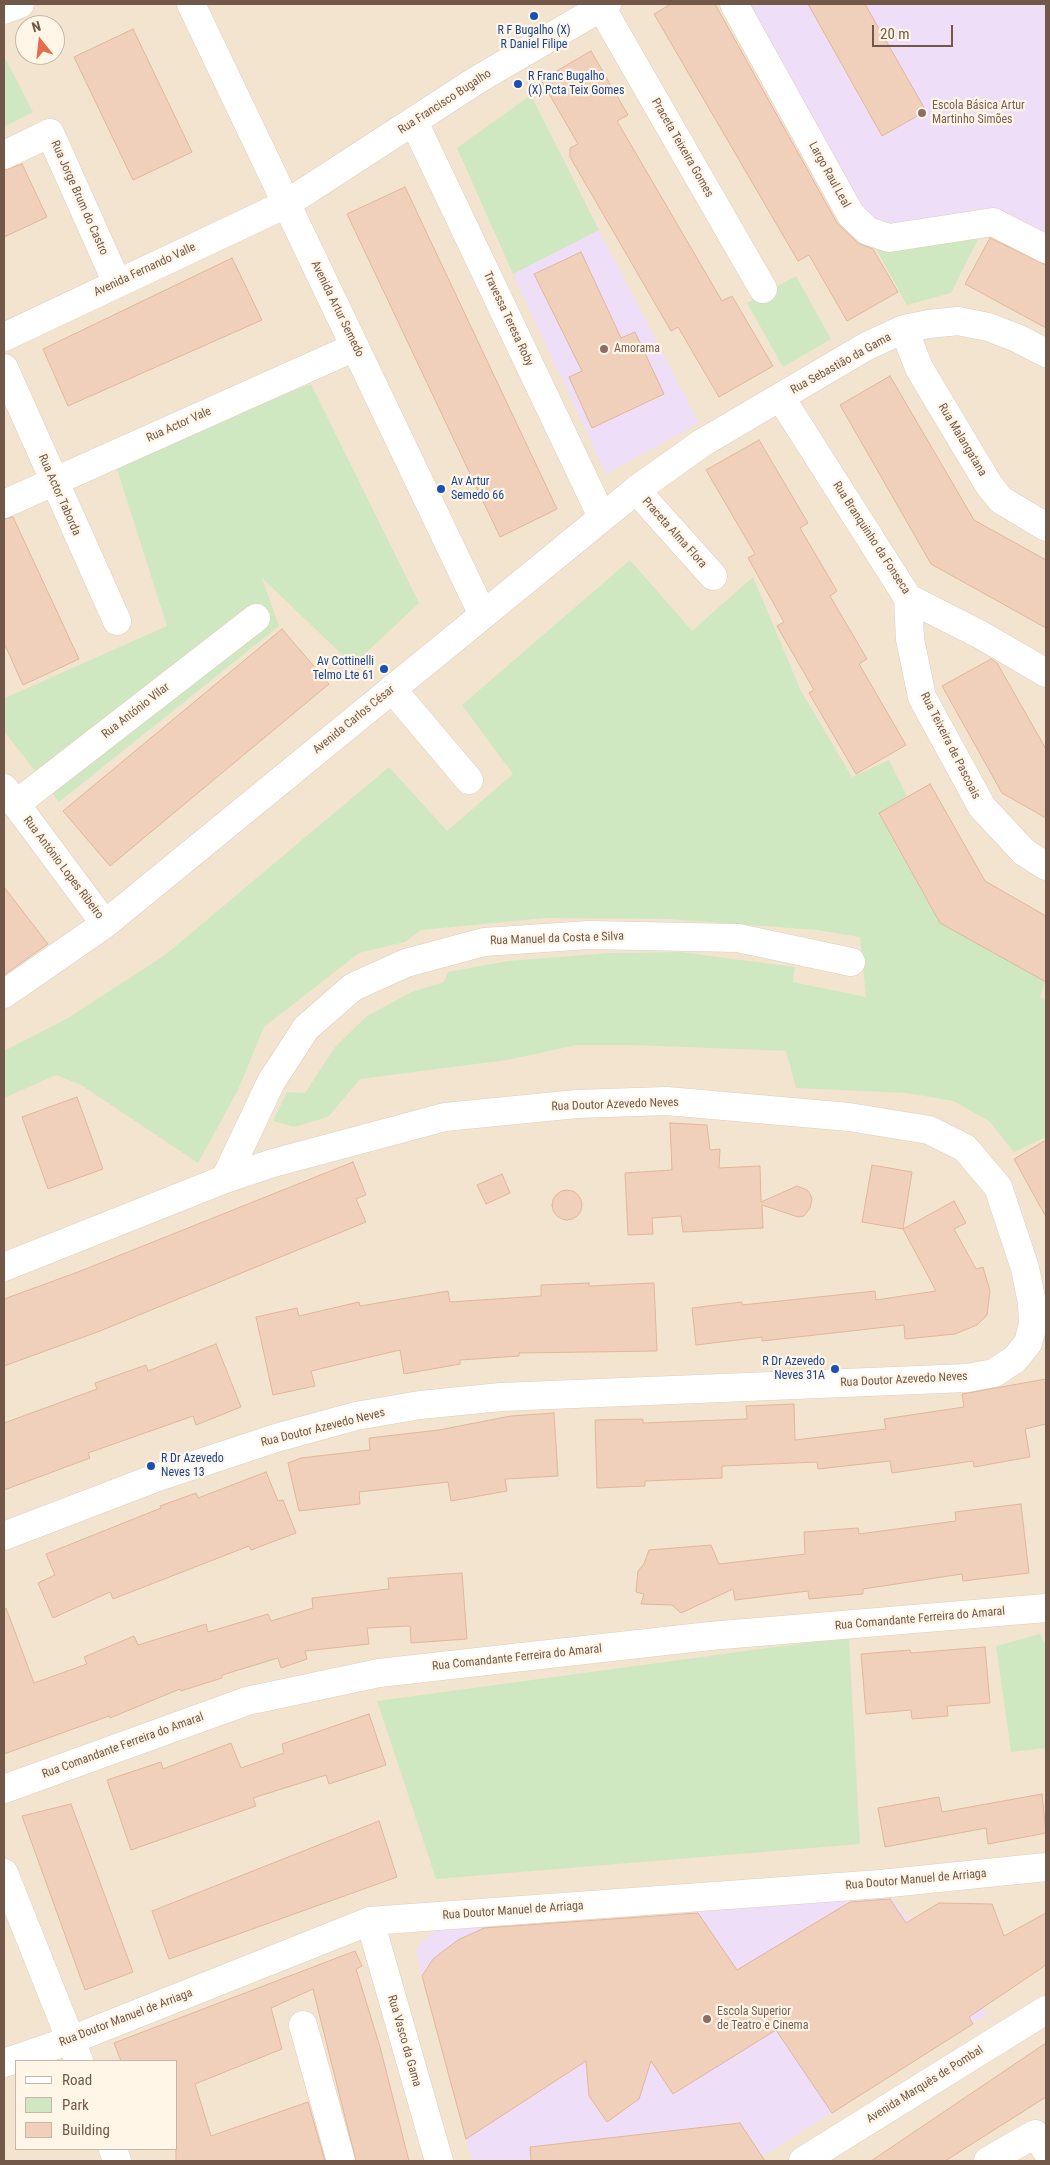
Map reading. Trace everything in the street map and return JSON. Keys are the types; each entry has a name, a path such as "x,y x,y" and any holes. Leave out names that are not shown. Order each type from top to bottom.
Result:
{"street":[{"path":"4,10 20,4"},
{"name":"Avenida Artur Semedo","path":"191,4 483,615"},
{"name":"Largo Raul Leal","path":"734,4 851,215 868,231 889,238 993,222 1046,248"},
{"name":"Rua Francisco Bugalho","path":"286,204 477,80 604,5"},
{"name":"Praceta Teixeira Gomes","path":"604,5 763,289"},
{"name":"Travessa Teresa Roby","path":"414,122 602,517"},
{"name":"Rua Jorge Brum do Castro","path":"4,155 50,133 117,283"},
{"name":"Avenida Fernando Valle","path":"4,337 286,204"},
{"name":"Rua Sebastião da Gama","path":"702,443 868,346 904,329 929,324 958,322 988,326 1046,353"},
{"name":"Rua Malangatana","path":"904,329 919,368 989,485 1002,500 1046,527"},
{"name":"Rua Actor Vale","path":"4,504 355,347"},
{"name":"Rua Actor Taborda","path":"4,368 52,481 117,621"},
{"name":"Rua Branquinho da Fonseca","path":"781,398 908,598 981,635 1046,673"},
{"name":"Avenida Carlos César","path":"4,994 104,924 602,517 702,443"},
{"name":"Praceta Alma Flora","path":"636,490 713,576"},
{"name":"Rua Teixeira de Pascoais","path":"908,598 910,639 922,697 982,807 1024,852 1046,866"},
{"name":"Rua António Vilar","path":"10,796 256,618"},
{"path":"392,689 469,780"},
{"name":"Rua António Lopes Ribeiro","path":"10,796 104,924"},
{"name":"Rua Manuel da Costa e Silva","path":"225,1179 271,1082 306,1028 353,987 406,963 484,942 589,936 738,938 851,962"},
{"name":"Rua Doutor Azevedo Neves","path":"4,1267 225,1179 272,1163 445,1117 577,1104 687,1102 849,1117 929,1130 965,1148 998,1187 1025,1268 1032,1303 1033,1324 1028,1343 1015,1359 994,1373 967,1378 501,1396 420,1405 356,1416 276,1438 158,1477 4,1536"},
{"name":"Rua Comandante Ferreira do Amaral","path":"4,1789 247,1701 379,1673 710,1636 1046,1608"},
{"name":"Rua Doutor Manuel de Arriaga","path":"22,2060 75,2051 370,1922 880,1884 1046,1867"},
{"path":"4,1873 75,2051"},
{"name":"Rua Vasco da Gama","path":"370,1922 439,2161"},
{"name":"Avenida Marquês de Pombal","path":"803,2161 1046,2010"},
{"path":"302,2025 341,2161"},
{"path":"988,2161 1035,2134 1046,2150"}],"shaded area":[{"path":"4,4 1046,4 1046,2161 4,2161"},
{"name":"Escola Básica Artur Martinho Simões","path":"734,4 1046,4 1046,249 993,222 868,231"},
{"name":"Amorama","path":"599,230 699,423 606,474 513,274"},
{"name":"Escola Superior de Teatro e Cinema","path":"880,1884 988,2014 755,2161 472,2161 416,1953 420,1943 440,1928 570,1923 720,1910"}],"green space":[{"path":"4,56 33,112 4,127"},
{"path":"531,95 599,230 513,274 457,148"},
{"path":"979,237 951,293 907,305 875,247"},
{"path":"796,276 831,339 783,367 747,303"},
{"path":"311,384 419,603 353,665 262,578 279,626 59,802 4,731 5,698 167,626 115,463"},
{"path":"630,560 692,631 753,577 801,691 852,777 889,760 907,796 880,813 1045,981 1040,997 1046,1000 1046,1137 1014,1152 989,1121 953,1101 907,1093 796,1088 786,1051 631,1045 577,1045 507,1060 360,1079 328,1117 294,1127 273,1121 287,1092 305,1093 335,1047 367,1016 412,992 444,982 448,972 508,961 610,953 680,952 795,967 793,982 866,997 860,937 817,930 668,919 546,918 421,930 405,942 359,953 264,1027 238,1090 198,1163 81,1085 56,1075 4,1098 4,1051 68,1018 165,955 389,767 447,831 513,774 462,705"},
{"path":"1040,1634 1046,1646 1046,1748 1011,1752 996,1646"},
{"path":"849,1637 860,1844 436,1879 377,1701"}],"building":[{"path":"671,4 715,4 837,223 858,243 873,249 898,292 847,321 809,255 798,261 654,14"},
{"path":"808,4 865,4 926,111 882,136"},
{"path":"133,29 192,152 133,180 74,57"},
{"path":"591,51 628,115 617,121 722,301 732,296 773,366 719,397 678,327 671,331 570,157 570,148 578,144 541,80"},
{"path":"22,164 47,217 4,237 4,170"},
{"path":"405,187 557,509 500,537 347,214"},
{"path":"990,238 1046,265 1046,328 965,284"},
{"path":"581,252 621,338 635,332 664,394 592,428 569,377 582,371 534,274"},
{"path":"232,258 262,320 68,406 43,349"},
{"path":"890,376 974,520 1046,560 1046,628 931,564 840,405"},
{"path":"759,440 808,523 800,528 837,591 830,596 867,659 859,664 906,745 856,774 809,693 814,690 777,626 784,622 748,558 755,554 706,470"},
{"path":"13,517 79,659 23,685 4,643 4,519"},
{"path":"282,629 329,684 110,866 63,811"},
{"path":"991,659 997,663 1046,749 1046,818 1002,793 942,686"},
{"path":"930,784 985,881 1046,916 1046,982 940,923 879,813"},
{"path":"4,887 48,944 4,975"},
{"path":"77,1097 103,1169 48,1189 22,1117"},
{"path":"670,1123 707,1125 710,1150 720,1149 719,1168 760,1166 761,1202 797,1186 807,1190 810,1194 812,1199 810,1208 804,1216 798,1217 762,1205 763,1228 683,1232 681,1216 652,1218 653,1234 628,1235 625,1173 672,1170"},
{"path":"1046,1140 1046,1217 1014,1159"},
{"path":"353,1162 366,1195 356,1199 366,1222 100,1331 4,1366 4,1299 78,1272"},
{"path":"872,1165 912,1172 903,1229 862,1222"},
{"path":"502,1174 510,1193 486,1204 477,1185"},
{"path":"567,1190 578,1194 582,1205 578,1216 567,1220 556,1216 552,1205 556,1194"},
{"path":"954,1201 966,1223 954,1229 976,1269 983,1267 990,1291 987,1315 977,1325 955,1334 905,1339 904,1325 762,1341 762,1337 696,1345 692,1308 742,1302 742,1305 875,1291 876,1300 936,1291 903,1229"},
{"path":"589,1283 589,1286 654,1283 657,1351 519,1353 519,1356 460,1360 460,1364 404,1374 400,1350 311,1371 315,1386 273,1395 256,1317 297,1308 299,1316 359,1302 360,1306 448,1291 450,1302 541,1296 541,1285"},
{"path":"216,1344 241,1407 196,1425 193,1416 88,1453 90,1458 4,1490 4,1423 97,1389 95,1383 146,1365 148,1371"},
{"path":"1046,1379 1046,1424 1025,1429 1030,1457 974,1467 973,1461 892,1473 890,1461 818,1469 817,1462 722,1466 722,1478 645,1481 645,1486 597,1488 595,1420 643,1419 643,1423 747,1419 746,1406 794,1404 795,1440 886,1429 884,1419 964,1407 962,1394"},
{"path":"554,1413 558,1476 505,1479 507,1491 451,1501 448,1482 359,1492 360,1504 299,1511 288,1463 301,1458 370,1450 369,1438 439,1430 511,1416"},
{"path":"266,1472 278,1501 283,1500 296,1533 251,1550 249,1546 113,1599 110,1592 53,1618 38,1583 55,1575 46,1554 161,1508 160,1506 196,1493 198,1498"},
{"path":"1021,1504 1029,1573 963,1581 962,1574 863,1589 863,1594 809,1599 808,1591 735,1600 733,1589 681,1613 672,1605 641,1604 644,1594 636,1592 638,1571 644,1564 649,1550 711,1545 719,1564 805,1554 804,1532 858,1528 859,1534 956,1521 955,1512"},
{"path":"462,1573 467,1639 411,1643 410,1626 367,1628 369,1644 305,1651 307,1659 281,1668 278,1658 222,1675 222,1678 181,1691 180,1689 110,1718 109,1716 4,1754 4,1609 6,1608 34,1683 87,1664 84,1657 134,1636 138,1645 206,1624 208,1632 268,1614 271,1621 313,1608 312,1598 389,1589 388,1578"},
{"path":"985,1647 990,1703 947,1706 948,1716 912,1719 911,1710 866,1714 861,1654 910,1650 911,1653"},
{"path":"369,1714 386,1765 329,1784 326,1775 253,1798 256,1806 131,1850 107,1780 161,1762 163,1769 231,1743 241,1768 284,1753 282,1744"},
{"path":"1042,1794 1046,1833 988,1844 986,1828 885,1847 878,1808 939,1797 942,1812"},
{"path":"71,1804 133,1972 85,1990 22,1816"},
{"path":"379,1821 397,1877 169,1959 152,1911"},
{"name":"Escola Superior de Teatro e Cinema","path":"890,1899 906,1923 939,1903 992,1904 1004,1936 1046,1913 1046,1965 969,2017 973,2024 832,2113 776,2030 673,2094 651,2061 639,2099 607,2122 589,2096 586,2061 466,2139 422,1976 433,1959 458,1940 484,1928 698,1913 737,1970 850,1902"},
{"path":"355,1951 362,1966 356,1969 380,2047 409,2161 356,2161 313,1989 271,2008 282,2049 195,2084 211,2136 308,2102 325,2161 176,2161 176,2150 178,2150 178,2060 121,2060 114,2043"},
{"path":"1046,2043 1046,2097 945,2161 871,2161"},
{"path":"740,2123 765,2161 531,2161 530,2147"}],"place":[{"name":"R F Bugalho (X) R Daniel Filipe","path":"534,16"},
{"name":"R Franc Bugalho (X) Pcta Teix Gomes","path":"518,84"},
{"name":"Escola Básica Artur Martinho Simões","path":"922,113"},
{"name":"Amorama","path":"604,349"},
{"name":"Av Artur Semedo 66","path":"441,489"},
{"name":"Av Cottinelli Telmo Lte 61","path":"384,669"},
{"name":"R Dr Azevedo Neves 31A","path":"835,1369"},
{"name":"R Dr Azevedo Neves 13","path":"151,1466"},
{"name":"Escola Superior de Teatro e Cinema","path":"707,2019"}]}
